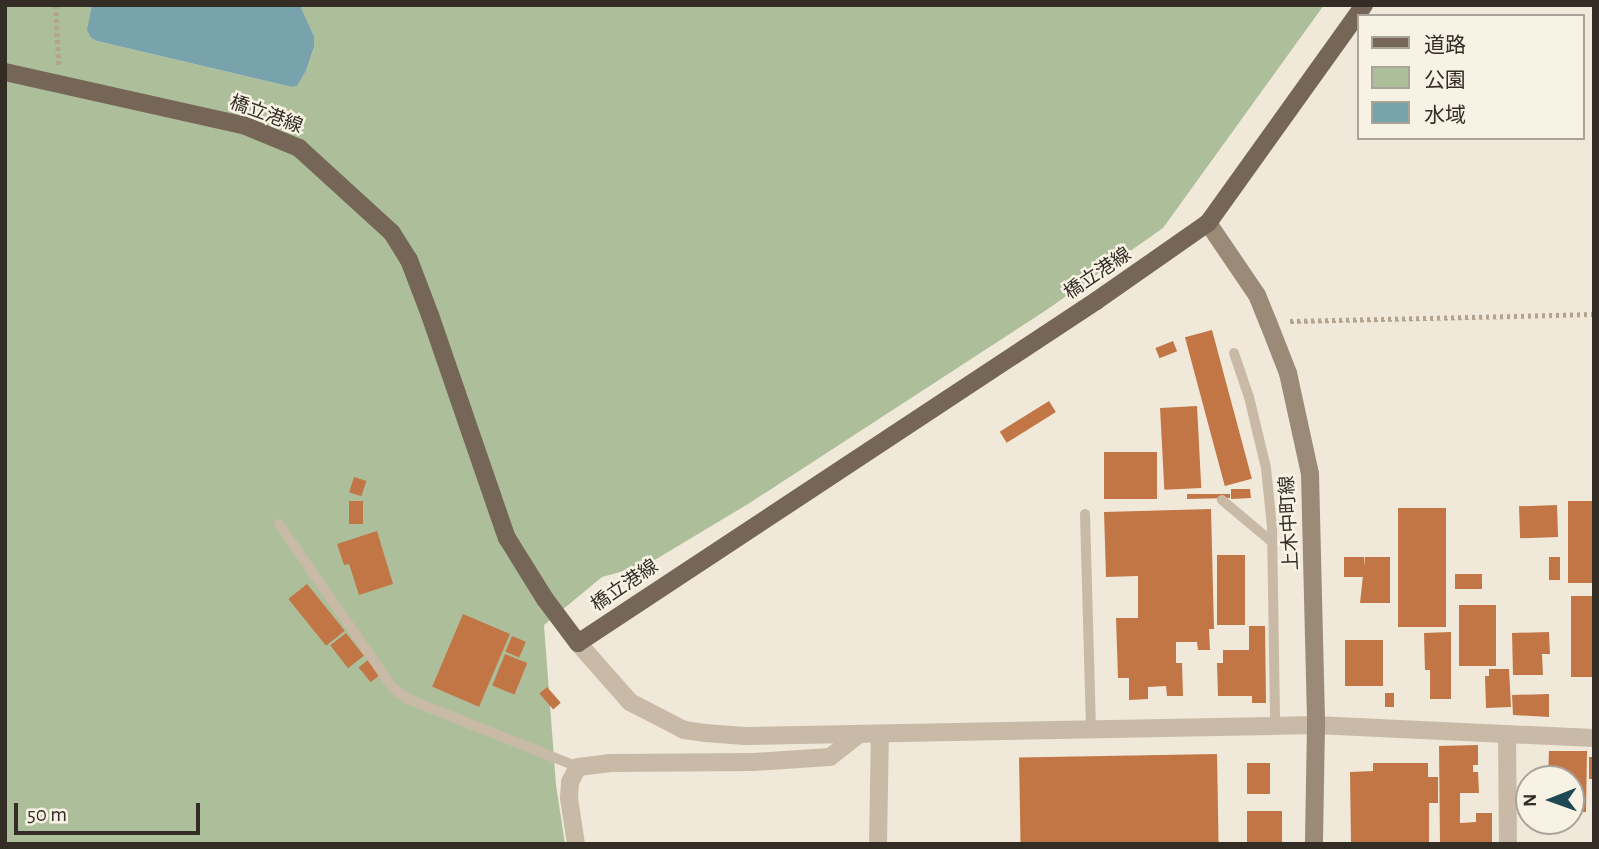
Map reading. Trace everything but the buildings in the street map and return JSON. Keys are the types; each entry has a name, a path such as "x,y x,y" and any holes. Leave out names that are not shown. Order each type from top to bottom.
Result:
{"main road":[{"name":"橋立港線","path":"5,72 243,125 299,148 392,233 409,260 430,315 507,538 545,599 578,643 1096,301 1209,223 1364,5"},
{"name":"上木中町線","path":"1209,223 1256,295 1268,322 1288,373 1310,474 1316,725 1314,844"}],"street":[{"path":"578,643 630,702 684,730 745,736 1316,725 1594,738"},
{"path":"576,844 569,790 578,767 609,763 752,762 830,757 859,734"},
{"path":"878,844 880,734"},
{"path":"1507,734 1508,844"}],"lane":[{"path":"1234,354 1249,397 1266,468 1272,542 1275,726"},
{"path":"1222,500 1272,542"},
{"path":"1085,514 1091,729"},
{"path":"279,524 393,688 408,699 578,767"}],"path":[{"path":"56,5 60,84"},
{"path":"1268,322 1594,314"}],"green space":[{"path":"5,5 92,5 91,38 97,41 292,87 297,86 306,71 314,47 314,36 300,5 1324,5 1163,228 1045,311 748,504 648,564 602,577 544,625 556,785 565,844 5,844"}],"water":[{"path":"92,5 300,5 314,36 314,47 306,71 297,86 292,87 97,41 91,38 87,30"}]}
